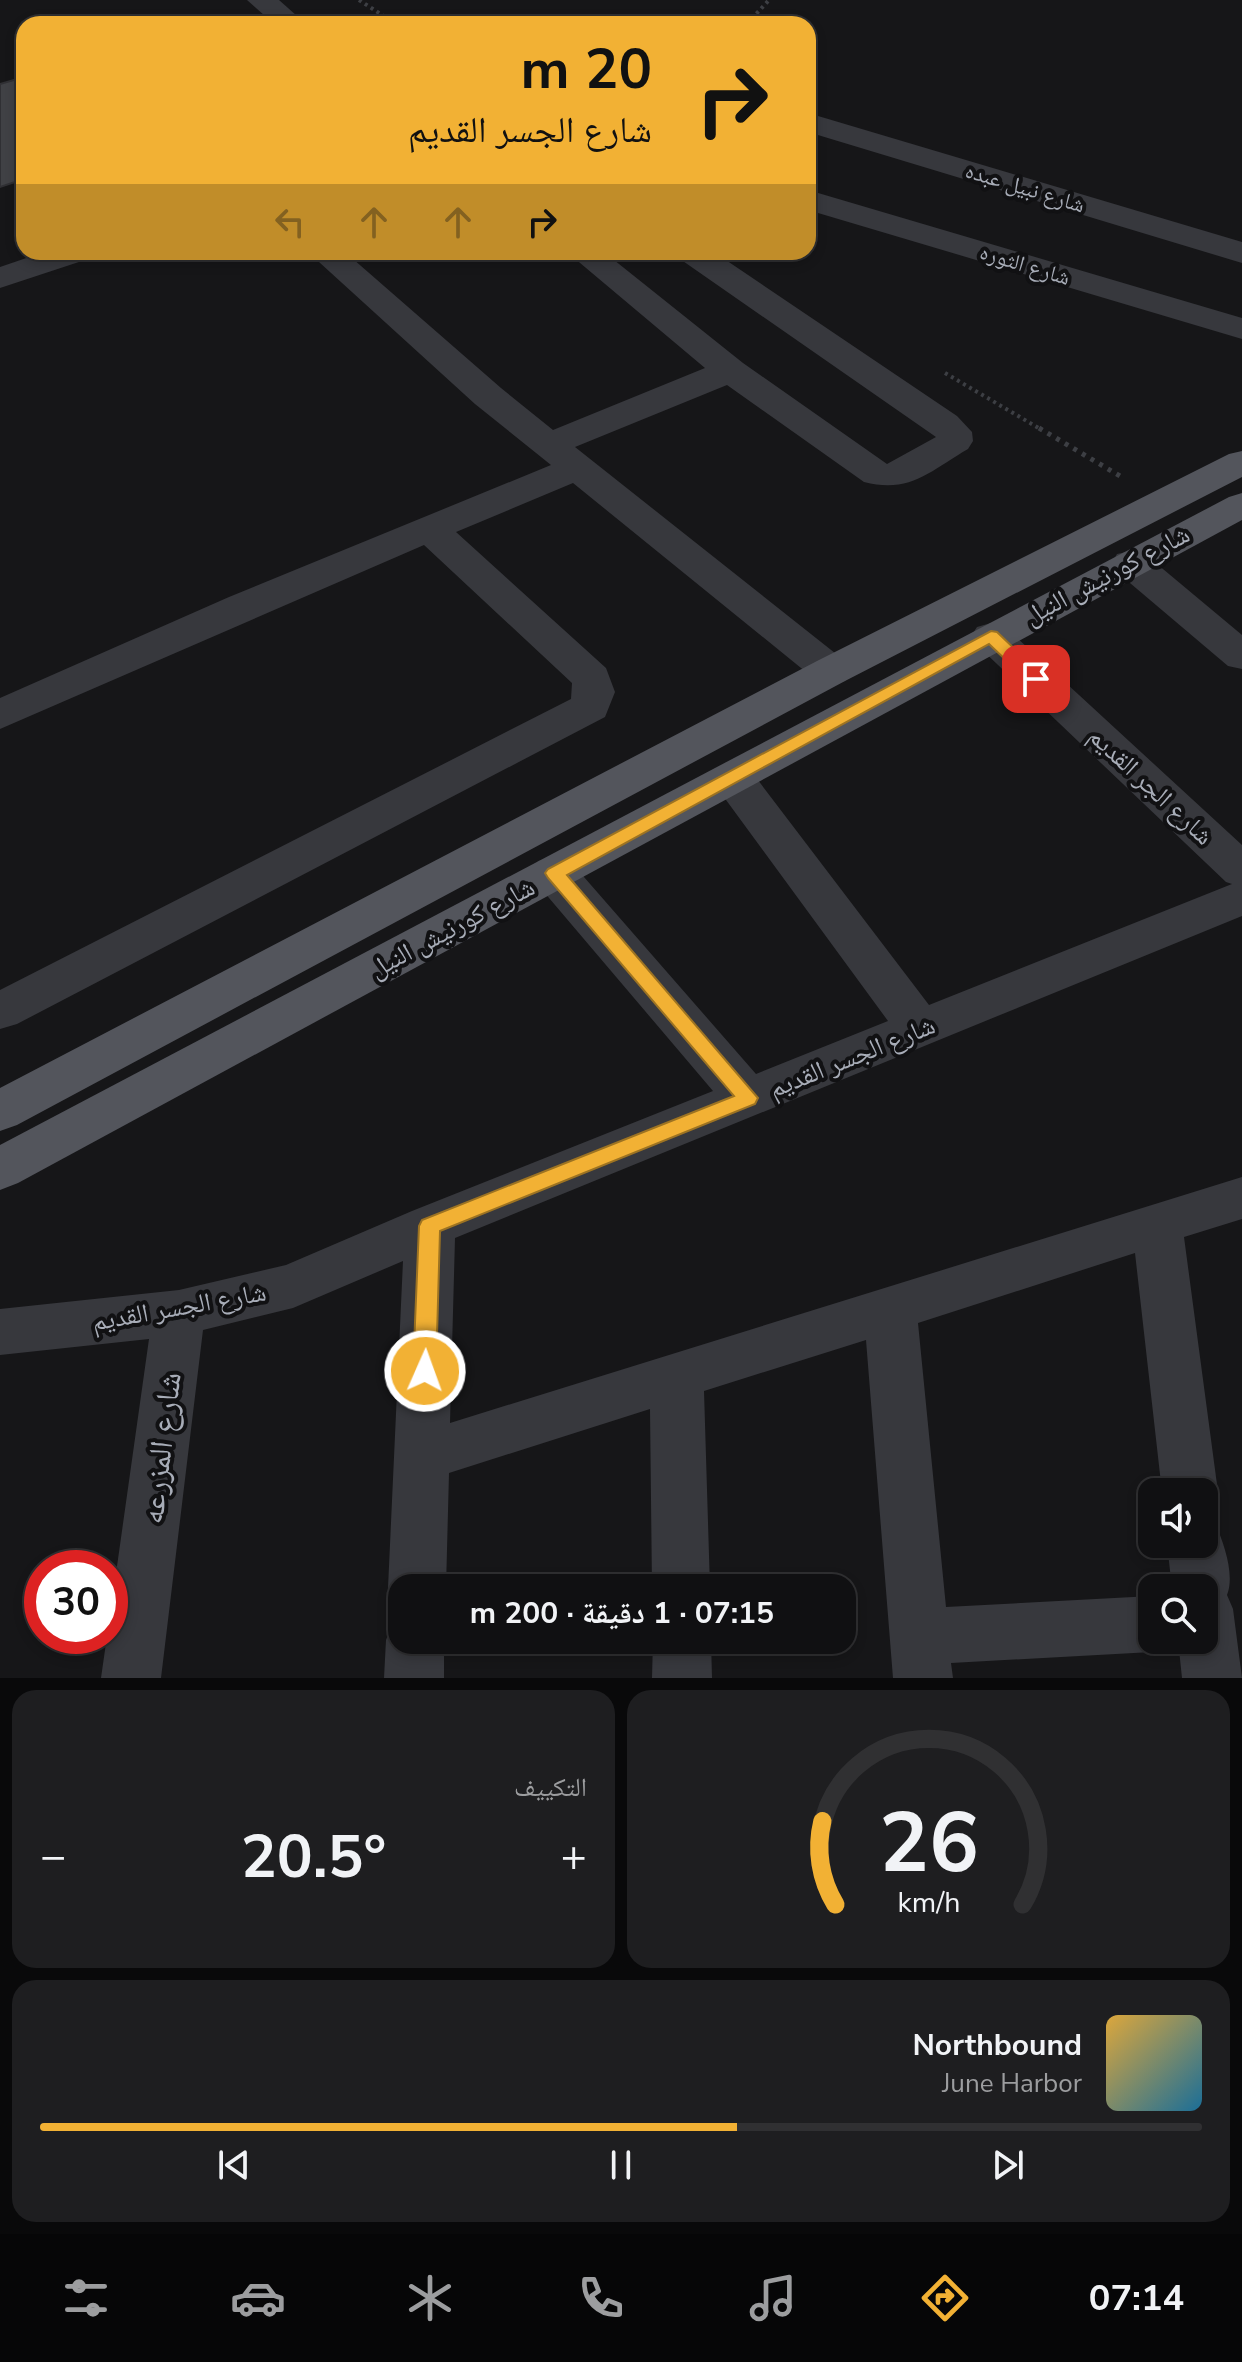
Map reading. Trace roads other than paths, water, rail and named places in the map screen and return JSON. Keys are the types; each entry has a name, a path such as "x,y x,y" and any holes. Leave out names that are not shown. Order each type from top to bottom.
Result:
{"main road":[{"name":"شارع كورنيش النيل","path":"0,1111 831,671 1242,462"},
{"name":"شارع كورنيش النيل","path":"0,1169 733,778 991,636 1242,505"}],"street":[{"path":"261,0 282,16"},
{"name":"شارع نبيل عبده","path":"816,124 1242,253"},
{"name":"شارع الثوره","path":"816,202 1242,329"},
{"path":"0,278 53,260"},
{"path":"334,260 562,456 831,671"},
{"path":"594,260 730,371 877,474 894,476 955,441 954,432 944,424 704,260"},
{"path":"0,715 243,606 430,529 562,456 730,371"},
{"path":"0,1011 590,707 594,692 591,678 430,529"},
{"path":"1131,563 1242,656"},
{"name":"شارع الجر القديم","path":"991,636 1242,871"},
{"path":"733,778 921,1030"},
{"path":"554,873 748,1098"},
{"name":"شارع الجسر القديم","path":"0,1332 179,1313 293,1286 430,1226 1242,898"},
{"path":"422,1457 1242,1198"},
{"path":"1157,1225 1188,1478"},
{"path":"418,1574 430,1226"},
{"path":"890,1309 921,1658 1138,1624"},
{"name":"شارع المزرعه","path":"131,1678 179,1313"},
{"path":"677,1377 681,1574"},
{"path":"414,1678 415,1654"},
{"path":"682,1654 682,1678"},
{"path":"1208,1654 1212,1678"}]}
